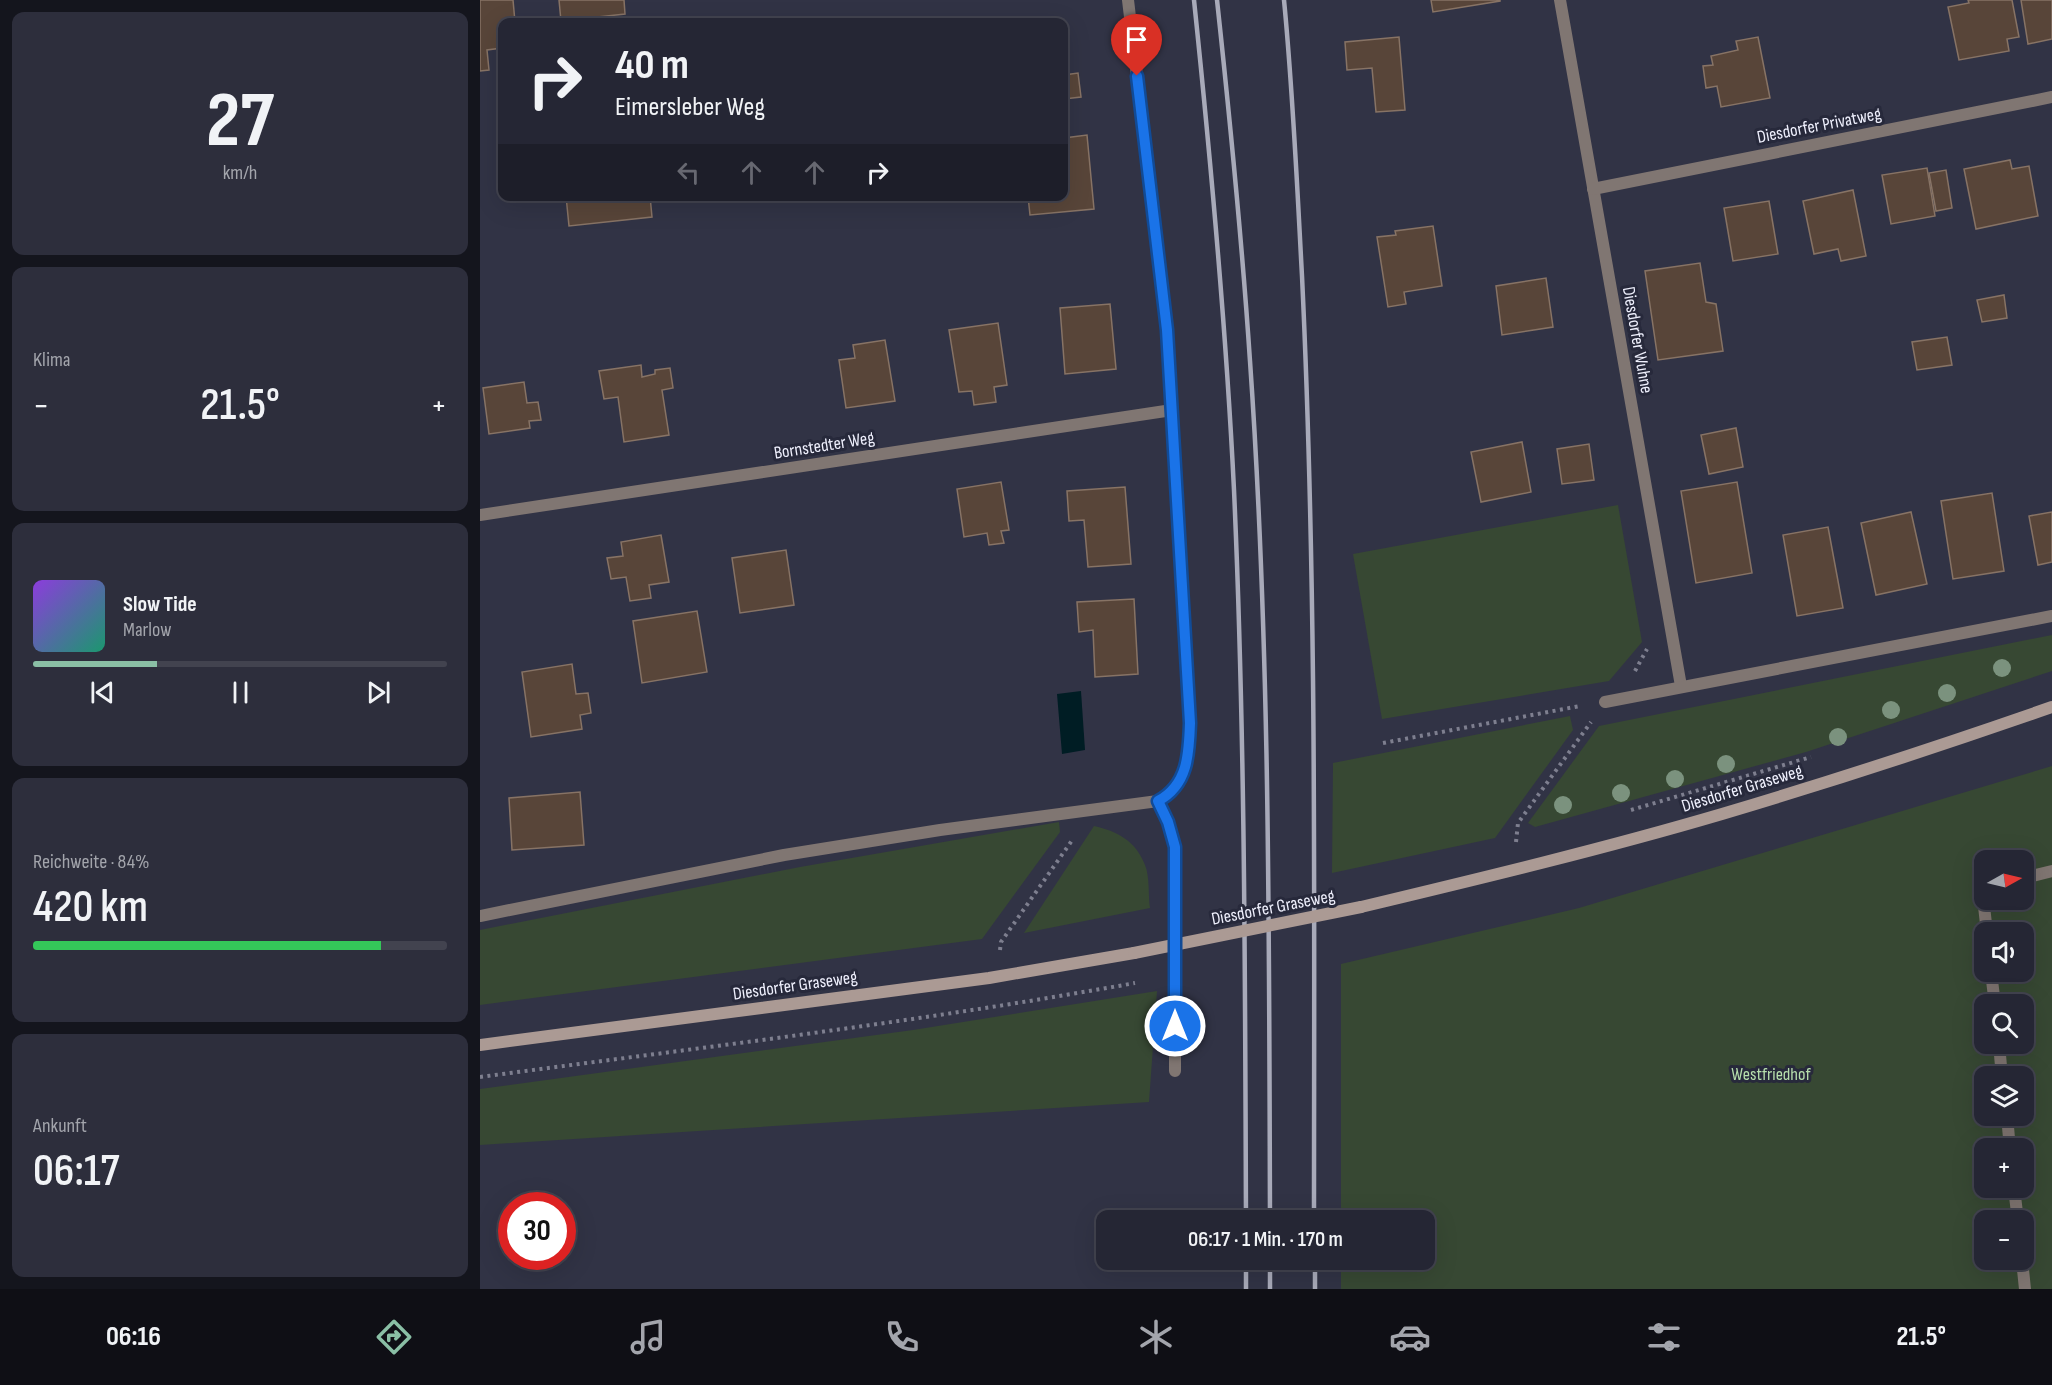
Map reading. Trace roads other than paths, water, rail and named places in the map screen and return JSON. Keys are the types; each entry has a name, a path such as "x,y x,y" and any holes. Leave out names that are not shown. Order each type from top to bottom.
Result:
{"main road":[{"name":"Diesdorfer Graseweg","path":"480,1045 988,978 1134,953 1361,907 1530,866 1721,814 1915,754 2052,707"}],"street":[{"path":"480,916 784,855 940,830 1158,801 1174,789 1180,781 1189,748 1190,723 1173,410 1159,252 1128,0"},
{"name":"Diesdorfer Wuhne","path":"1560,0 1681,686"},
{"name":"Diesdorfer Privatweg","path":"1593,189 2052,97"},
{"name":"Bornstedter Weg","path":"480,514 1173,410"},
{"path":"1605,702 2052,616"},
{"path":"1158,801 1168,822 1175,847 1175,1071"},
{"path":"2034,876 2052,872"},
{"path":"2023,1270 2025,1289"}],"water":[{"path":"1081,691 1085,750 1062,754 1057,694"}],"railway":[{"path":"1194,0 1227,367 1238,581 1245,947 1246,1210"},
{"path":"1217,0 1247,316 1257,468 1267,791 1270,1210"},
{"path":"1284,0 1302,276 1310,512 1314,748 1314,1210"},
{"path":"1246,1270 1246,1289"},
{"path":"1270,1270 1270,1289"},
{"path":"1315,1270 1315,1289"}],"park label":[{"name":"Westfriedhof","path":"1771,1074"}]}
